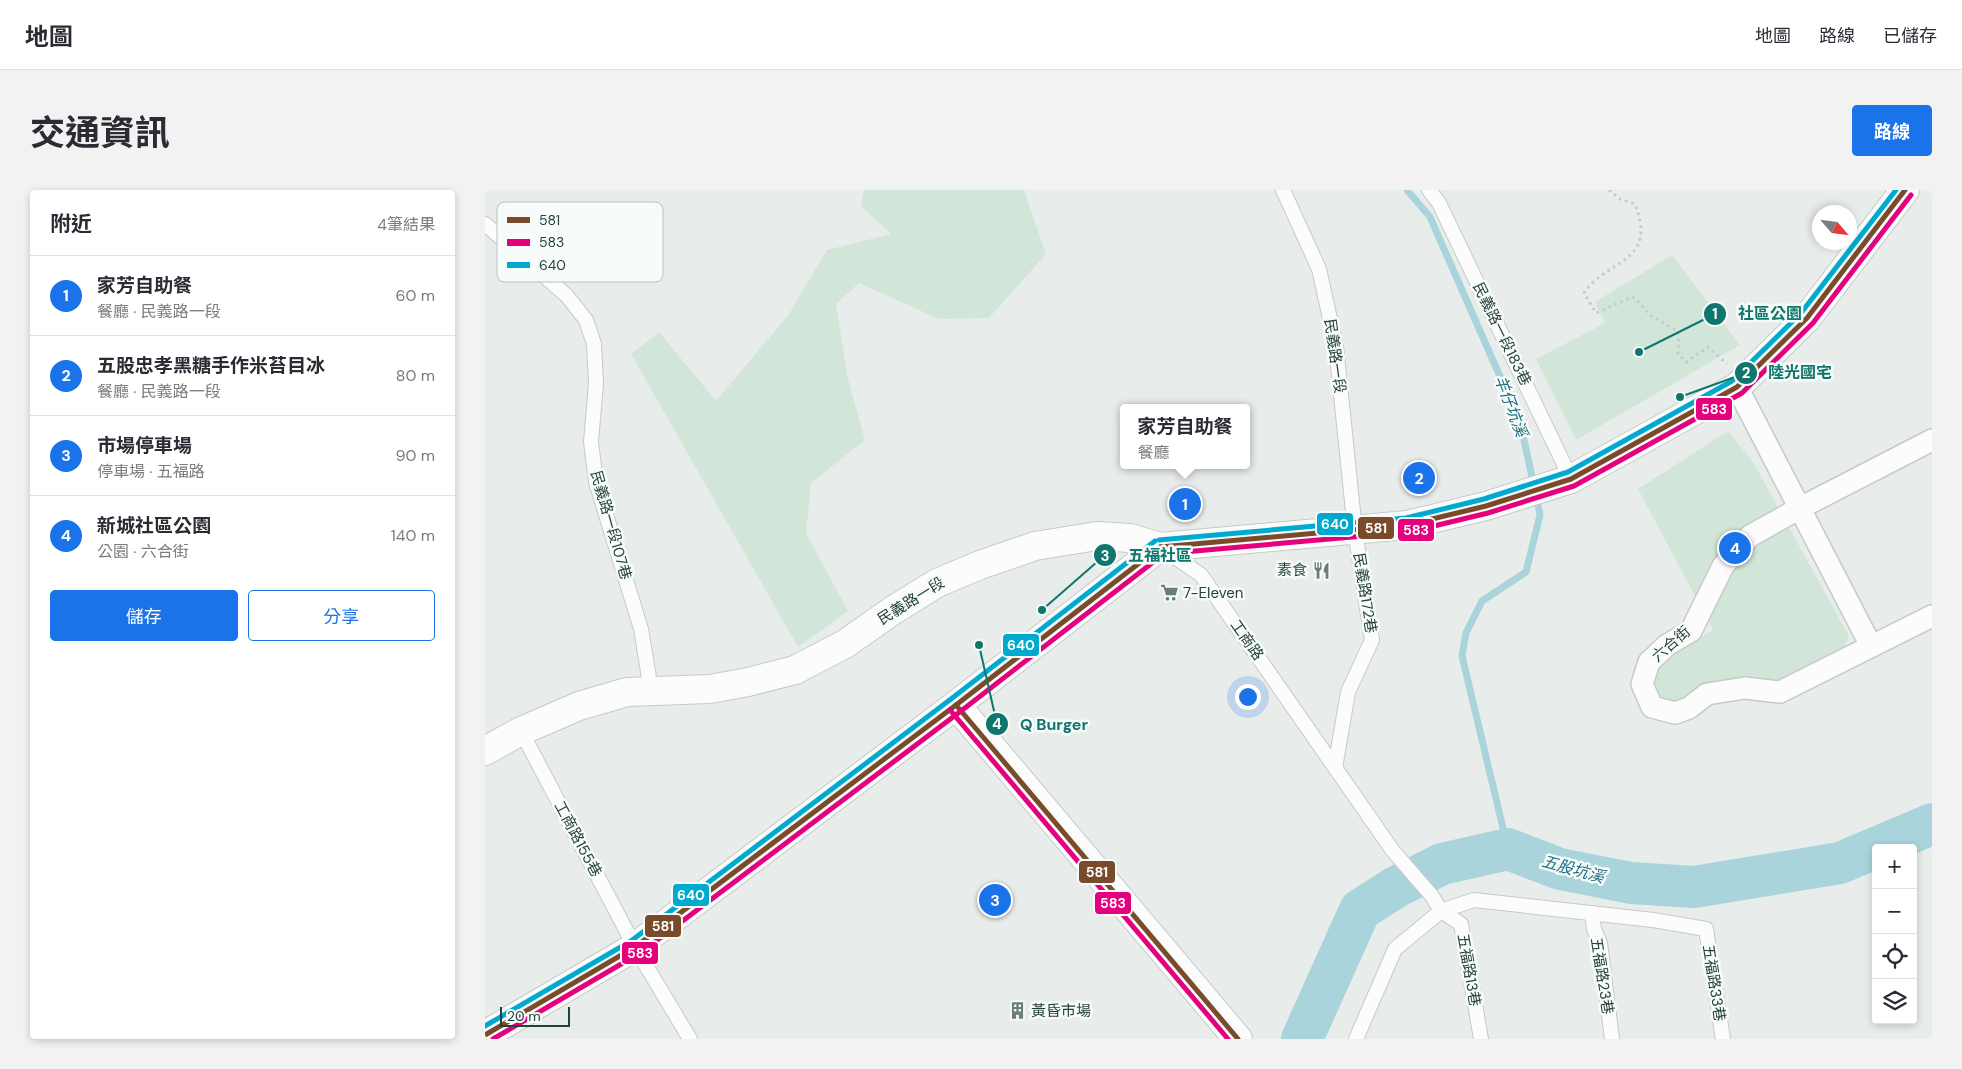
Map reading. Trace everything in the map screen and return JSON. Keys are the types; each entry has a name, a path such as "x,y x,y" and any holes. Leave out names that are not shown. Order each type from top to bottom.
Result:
{"main road":[{"name":"民義路一段","path":"485,751 521,731 579,706 627,692 710,689 795,670 845,644 891,611 937,583 980,565 1035,546 1097,536 1130,538 1160,547 1407,526 1487,506 1571,479 1740,383 1807,318 1905,190"},
{"path":"485,1035 635,947 956,705 1160,547"},
{"path":"956,705 1238,1039"}],"street":[{"path":"1740,383 1800,508 1871,646"},
{"name":"六合街","path":"1932,440 1750,536 1723,566 1691,631 1667,646 1649,662 1642,684 1652,707 1675,712 1689,708 1707,694 1745,688 1780,692 1932,616"}],"lane":[{"name":"民義路一段","path":"1283,190 1319,269 1336,346 1355,531"},
{"name":"民義路一段183巷","path":"1429,190 1439,203 1571,479"},
{"name":"民義路一段107巷","path":"485,224 497,235"},
{"name":"民義路一段107巷","path":"551,282 567,296 586,320 594,344 596,383 591,442 596,482 641,629 651,690"},
{"name":"民義路172巷","path":"1335,768 1348,692 1372,640 1355,531"},
{"name":"工商路","path":"1160,547 1201,575 1393,851 1403,861 1441,911"},
{"name":"工商路155巷","path":"521,731 635,947 689,1039"},
{"path":"1356,1039 1395,949 1441,911 1474,900 1592,913"},
{"name":"五福路13巷","path":"1441,911 1461,924 1481,1039"},
{"name":"五福路33巷","path":"1592,913 1706,929 1723,1039"},
{"name":"五福路23巷","path":"1592,913 1594,929 1600,943 1612,1039"}],"path":[{"path":"1609,190 1621,199 1635,204 1641,224 1641,233 1629,258 1597,278 1584,293 1596,313 1631,297 1650,315 1677,330 1679,337 1678,354 1686,362 1708,347 1740,383"}],"green space":[{"path":"864,190 1024,190 1046,254 989,318 939,319 859,283 836,304 848,379 865,440 811,483 806,533 848,611 798,647 631,354 659,332 716,401 789,314 827,250 891,234 861,206"},
{"path":"1672,255 1740,345 1576,440 1536,359 1605,323 1595,302"},
{"path":"1728,431 1753,462 1849,636 1840,657 1780,686 1680,707 1658,701 1650,685 1657,664 1713,630 1638,489"}],"waterway":[{"name":"羊仔坑溪","path":"1407,190 1430,217 1520,422 1534,486"},
{"name":"羊仔坑溪","path":"1508,849 1462,656 1466,633 1482,601 1526,572 1540,515 1536,496"},
{"name":"五股坑溪","path":"1302,1039 1360,910 1396,887 1442,864 1508,849 1560,869 1631,883 1694,887 1840,863 1932,824"}],"transit line":[{"name":"640","path":"1159,540 1406,518 1484,499 1568,472 1732,381 1801,313 1896,190"},
{"name":"581","path":"1160,547 1407,525 1486,506 1571,479 1737,387 1807,318 1905,190"},
{"name":"583","path":"1161,554 1409,532 1488,513 1574,486 1742,393 1813,323 1911,195"},
{"name":"640","path":"485,1026 631,941 951,699 1155,541"},
{"name":"581","path":"485,1035 635,947 956,705 1160,547"},
{"name":"583","path":"493,1039 640,953 961,711 1165,553"},
{"name":"581","path":"956,705 1238,1039"},
{"name":"583","path":"950,710 1228,1039"}],"place":[{"name":"社區公園","path":"1639,352"},
{"name":"陸光國宅","path":"1680,397"},
{"name":"五股忠孝黑糖手作米苔目冰","path":"1419,478"},
{"name":"家芳自助餐","path":"1185,504"},
{"name":"新城社區公園","path":"1735,548"},
{"name":"素食","path":"1321,570"},
{"name":"7-Eleven","path":"1169,593"},
{"name":"五福社區","path":"1042,610"},
{"name":"Q Burger","path":"979,645"},
{"name":"市場停車場","path":"995,900"},
{"name":"黃昏市場","path":"1017,1011"}]}
